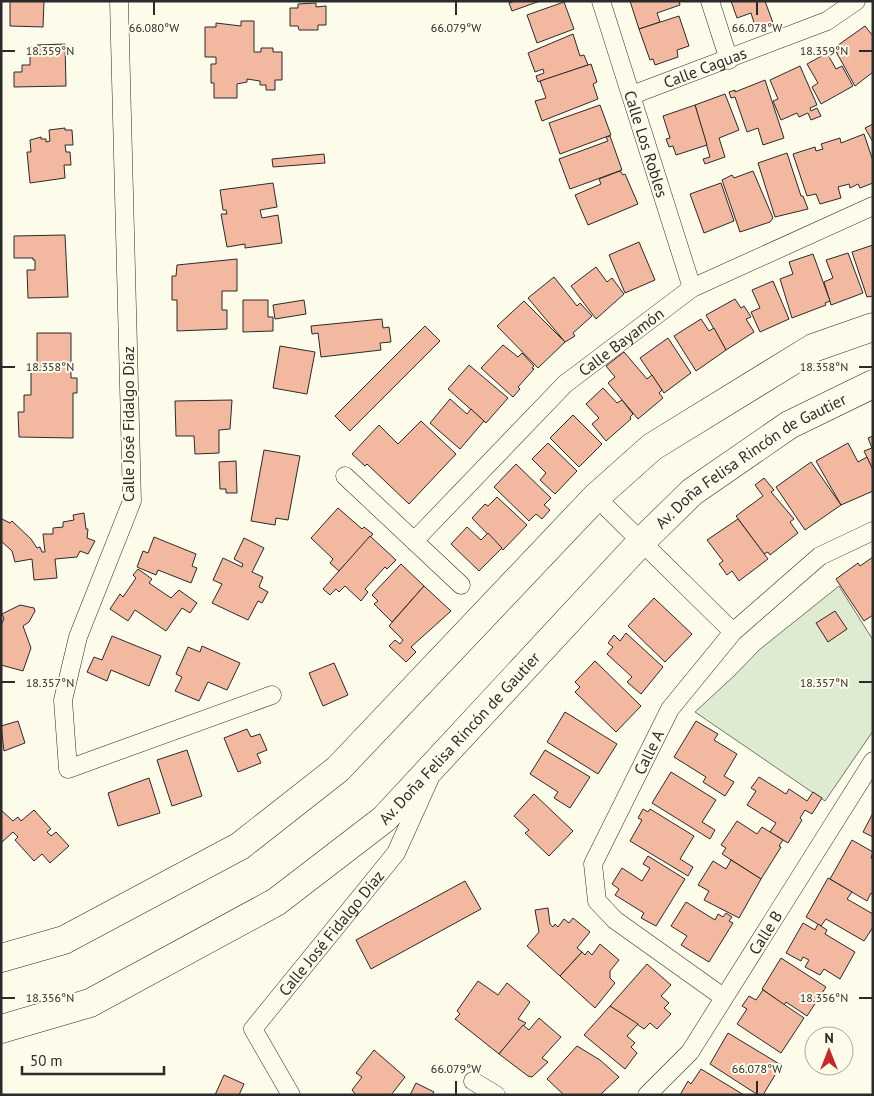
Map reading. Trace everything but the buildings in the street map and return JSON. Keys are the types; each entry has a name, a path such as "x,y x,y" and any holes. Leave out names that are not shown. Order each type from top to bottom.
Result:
{"main road":[{"path":"1,958 64,940 240,846 338,769 596,497 652,447 813,348 873,327"},
{"name":"Av. Doña Felisa Rincón de Gautier","path":"1,1029 90,1002 276,902 384,819 641,542 692,492 790,425 873,384"}],"street":[{"name":"Calle José Fidalgo Díaz","path":"119,1 132,501 78,637 63,700 68,769 272,695"},
{"name":"Calle Los Robles","path":"601,1 692,288"},
{"path":"710,1 730,60"},
{"name":"Calle Caguas","path":"632,95 730,60 827,21 856,1"},
{"name":"Calle Bayamón","path":"414,541 565,384 692,288 873,206"},
{"path":"345,476 461,585"},
{"path":"596,497 733,632"},
{"name":"Calle A","path":"723,997 615,920 597,901 593,864 670,709 733,632 820,556 873,531"},
{"name":"Calle B","path":"647,1095 690,1052 873,761"},
{"name":"Calle José Fidalgo Díaz","path":"291,1095 253,1029 396,853 436,764"},
{"path":"473,1081 496,1095"}],"green space":[{"path":"839,586 873,640 873,731 825,801 695,712 759,650"}]}
